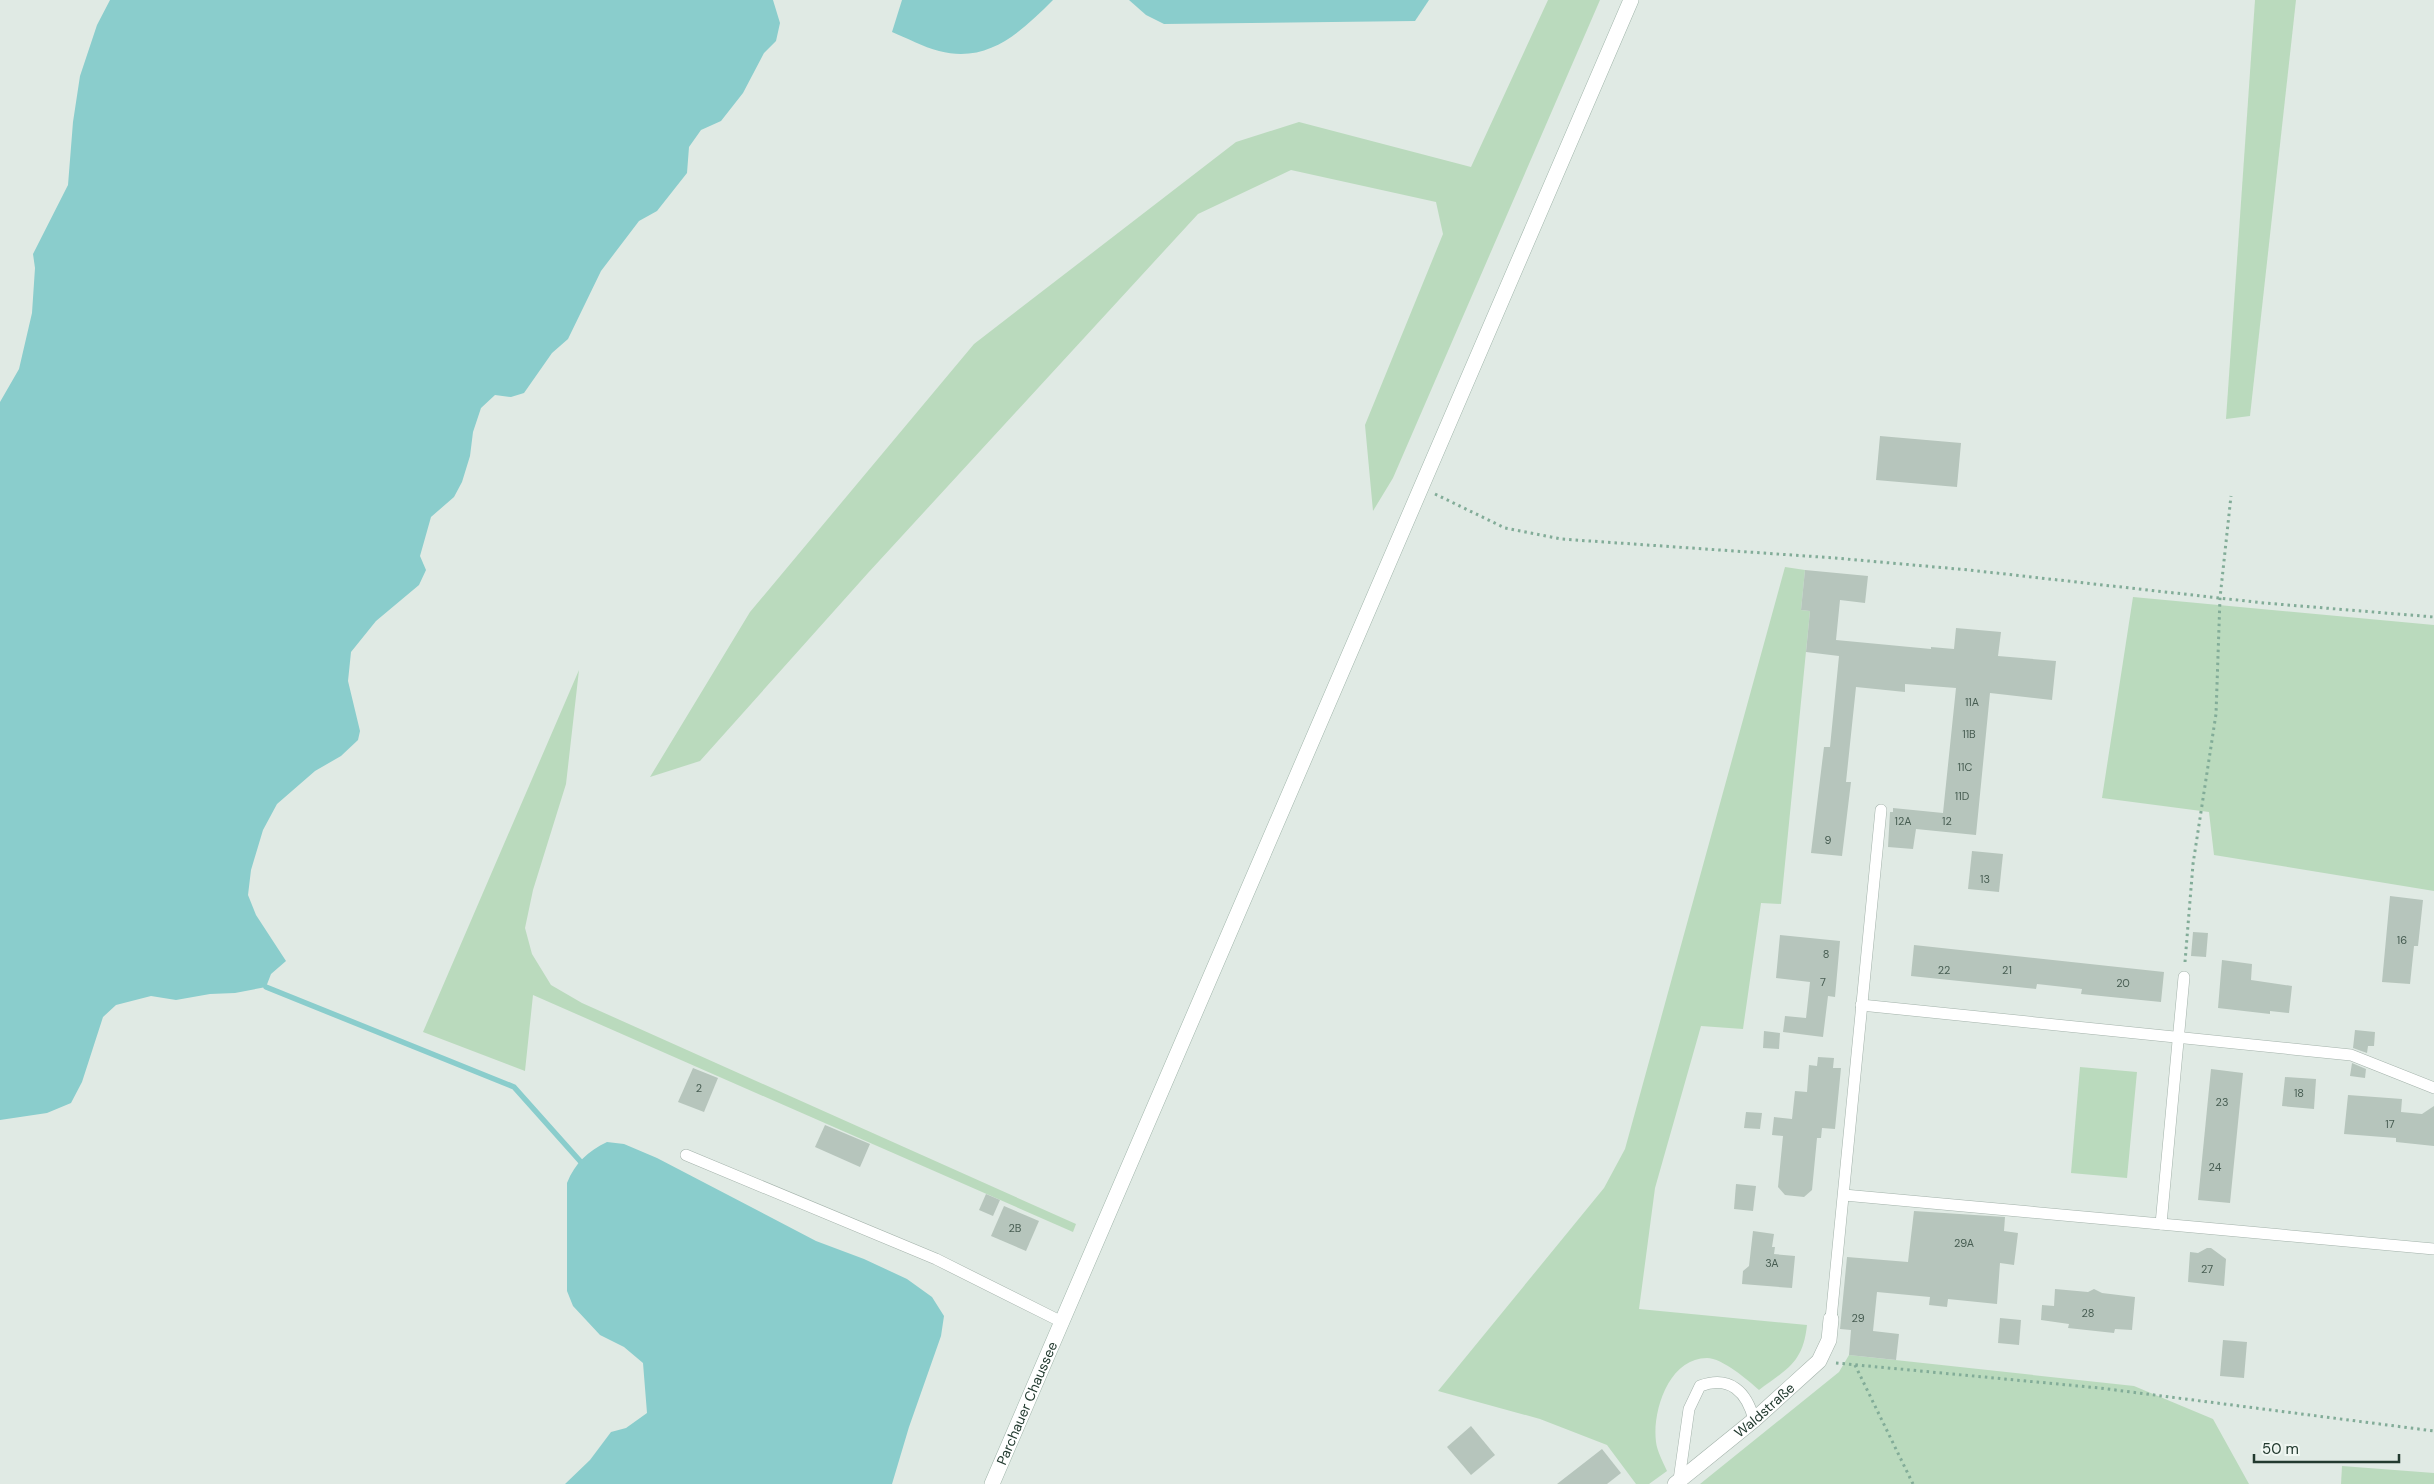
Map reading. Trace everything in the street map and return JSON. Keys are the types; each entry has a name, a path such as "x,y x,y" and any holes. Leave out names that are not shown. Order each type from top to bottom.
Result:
{"street":[{"name":"Parchauer Chaussee","path":"992,1484 1631,0"},
{"name":"Waldstraße","path":"1677,1482 1754,1420 1819,1361 1829,1340 1831,1319"}],"lane":[{"path":"1831,1319 1881,810"},
{"path":"2161,1224 2180,1038 2184,977"},
{"path":"1861,1005 2351,1055 2434,1088"},
{"path":"686,1155 936,1259 1062,1322"},
{"path":"1844,1195 2434,1249"},
{"path":"1677,1482 1689,1409 1700,1386 1719,1381 1732,1385 1750,1406 1754,1420"}],"path":[{"path":"1421,488 1505,528 1561,539 1835,558 1969,570 2220,598 2434,617"},
{"path":"2184,977 2186,928 2192,873 2216,714 2220,598 2231,496"},
{"path":"1819,1361 2100,1388 2434,1431"},
{"path":"1855,1364 1913,1484"}],"green space":[{"path":"1548,0 1600,0 1393,478 1373,511 1365,425 1443,234 1436,202 1291,170 1198,214 868,573 700,761 650,777 750,612 974,344 1236,142 1299,122 1471,167"},
{"path":"2255,0 2296,0 2250,416 2226,419"},
{"path":"1785,567 1805,570 1801,610 1810,611 1781,904 1761,903 1743,1029 1701,1026 1655,1188 1639,1309 1807,1325 1805,1338 1802,1348 1792,1364 1759,1390 1735,1370 1713,1359 1694,1360 1682,1367 1673,1376 1666,1388 1660,1402 1655,1429 1660,1456 1667,1471 1649,1484 1636,1484 1607,1445 1540,1419 1438,1391 1604,1188 1625,1149"},
{"path":"2133,597 2434,625 2434,891 2214,855 2209,812 2102,798"},
{"path":"579,670 566,784 533,890 525,928 532,954 551,985 582,1003 1076,1224 1073,1232 533,995 525,1071 423,1032"},
{"path":"2080,1067 2137,1072 2127,1178 2071,1173"},
{"path":"1849,1355 2134,1386 2213,1419 2249,1484 1700,1484 1839,1372"},
{"path":"2342,1466 2434,1473 2434,1484 2341,1484"}],"water":[{"path":"110,0 773,0 780,23 776,41 764,53 743,93 721,121 701,130 689,147 687,173 657,211 639,221 601,271 568,339 552,353 524,393 511,397 495,395 481,408 473,432 470,456 462,482 454,497 431,517 420,556 426,570 419,585 376,621 351,652 348,681 360,731 358,740 341,756 315,771 277,804 263,830 251,870 248,895 256,915 286,961 271,974 266,987 235,993 210,994 176,1000 151,996 116,1005 103,1017 82,1082 71,1103 47,1113 0,1120 0,402 19,369 32,313 35,268 33,254 68,185 73,122 80,76 97,25"},
{"path":"902,0 1053,0 1016,34 1002,42 988,49 973,53 957,54 921,45 892,32"},
{"path":"1129,0 1429,0 1415,21 1164,24 1146,15"},
{"path":"607,1142 624,1144 657,1158 816,1241 864,1259 907,1279 932,1297 944,1316 941,1336 909,1427 892,1484 565,1484 590,1460 611,1432 626,1428 647,1413 643,1363 624,1347 600,1335 573,1306 567,1291 567,1183 574,1169 583,1158"}],"building":[{"path":"1880,436 1961,443 1957,487 1876,480"},
{"path":"1805,570 1868,576 1865,603 1840,600 1836,640 1931,649 1931,647 1954,649 1956,628 2001,632 1998,656 2056,661 2052,700 1990,693 1976,835 1916,829 1913,849 1888,847 1890,812 1893,812 1893,808 1943,813 1956,688 1905,684 1905,692 1856,687 1846,782 1851,782 1842,856 1811,853 1824,747 1830,747 1839,656 1806,652 1810,611 1801,610"},
{"path":"1972,851 2003,854 1999,892 1968,889"},
{"path":"2390,896 2423,900 2418,946 2414,946 2410,984 2382,982"},
{"path":"2193,932 2208,933 2206,957 2191,956"},
{"path":"1780,935 1840,941 1835,997 1828,996 1823,1037 1783,1032 1785,1016 1806,1018 1810,982 1776,978"},
{"path":"1914,945 2164,972 2161,1002 2081,994 2082,989 2037,984 2036,989 1911,976"},
{"path":"2222,960 2252,964 2251,980 2292,986 2289,1013 2270,1011 2270,1014 2218,1008"},
{"path":"2355,1030 2375,1032 2374,1046 2368,1046 2367,1053 2353,1048"},
{"path":"1764,1031 1780,1033 1779,1049 1763,1048"},
{"path":"1818,1057 1834,1058 1833,1068 1841,1068 1835,1129 1822,1128 1821,1138 1817,1138 1812,1190 1804,1197 1785,1195 1778,1187 1783,1136 1772,1135 1774,1117 1792,1119 1795,1091 1807,1092 1809,1065 1817,1066"},
{"path":"2352,1063 2366,1069 2365,1078 2350,1076"},
{"path":"693,1068 718,1078 704,1112 678,1102"},
{"path":"2211,1069 2243,1073 2230,1203 2198,1200"},
{"path":"2285,1077 2316,1079 2314,1109 2282,1106"},
{"path":"2348,1095 2402,1099 2401,1112 2422,1114 2434,1106 2434,1146 2396,1142 2396,1138 2344,1134"},
{"path":"1746,1112 1762,1113 1760,1129 1744,1128"},
{"path":"825,1125 870,1144 860,1167 815,1147"},
{"path":"1736,1184 1756,1186 1753,1211 1734,1209"},
{"path":"986,1194 1000,1200 993,1216 979,1210"},
{"path":"1004,1206 1039,1221 1026,1251 991,1236"},
{"path":"1914,1211 2005,1217 2004,1231 2018,1233 2014,1265 2000,1263 1997,1304 1948,1299 1947,1307 1929,1305 1930,1297 1877,1292 1873,1331 1899,1334 1896,1360 1849,1355 1851,1330 1840,1329 1847,1257 1908,1262"},
{"path":"1753,1231 1774,1234 1772,1247 1775,1247 1774,1254 1795,1256 1792,1288 1742,1284 1743,1271 1749,1266"},
{"path":"2211,1248 2226,1259 2224,1286 2188,1282 2190,1252 2198,1253"},
{"path":"2055,1289 2088,1292 2094,1289 2102,1293 2135,1297 2132,1330 2115,1329 2114,1333 2068,1328 2069,1324 2041,1320 2042,1305 2054,1306"},
{"path":"2000,1318 2021,1320 2019,1345 1998,1343"},
{"path":"2223,1340 2247,1342 2244,1378 2220,1376"},
{"path":"1471,1426 1495,1455 1471,1475 1447,1447"},
{"path":"1602,1449 1621,1473 1607,1484 1557,1484"}],"waterway":[{"path":"266,987 514,1087 580,1161"}]}
